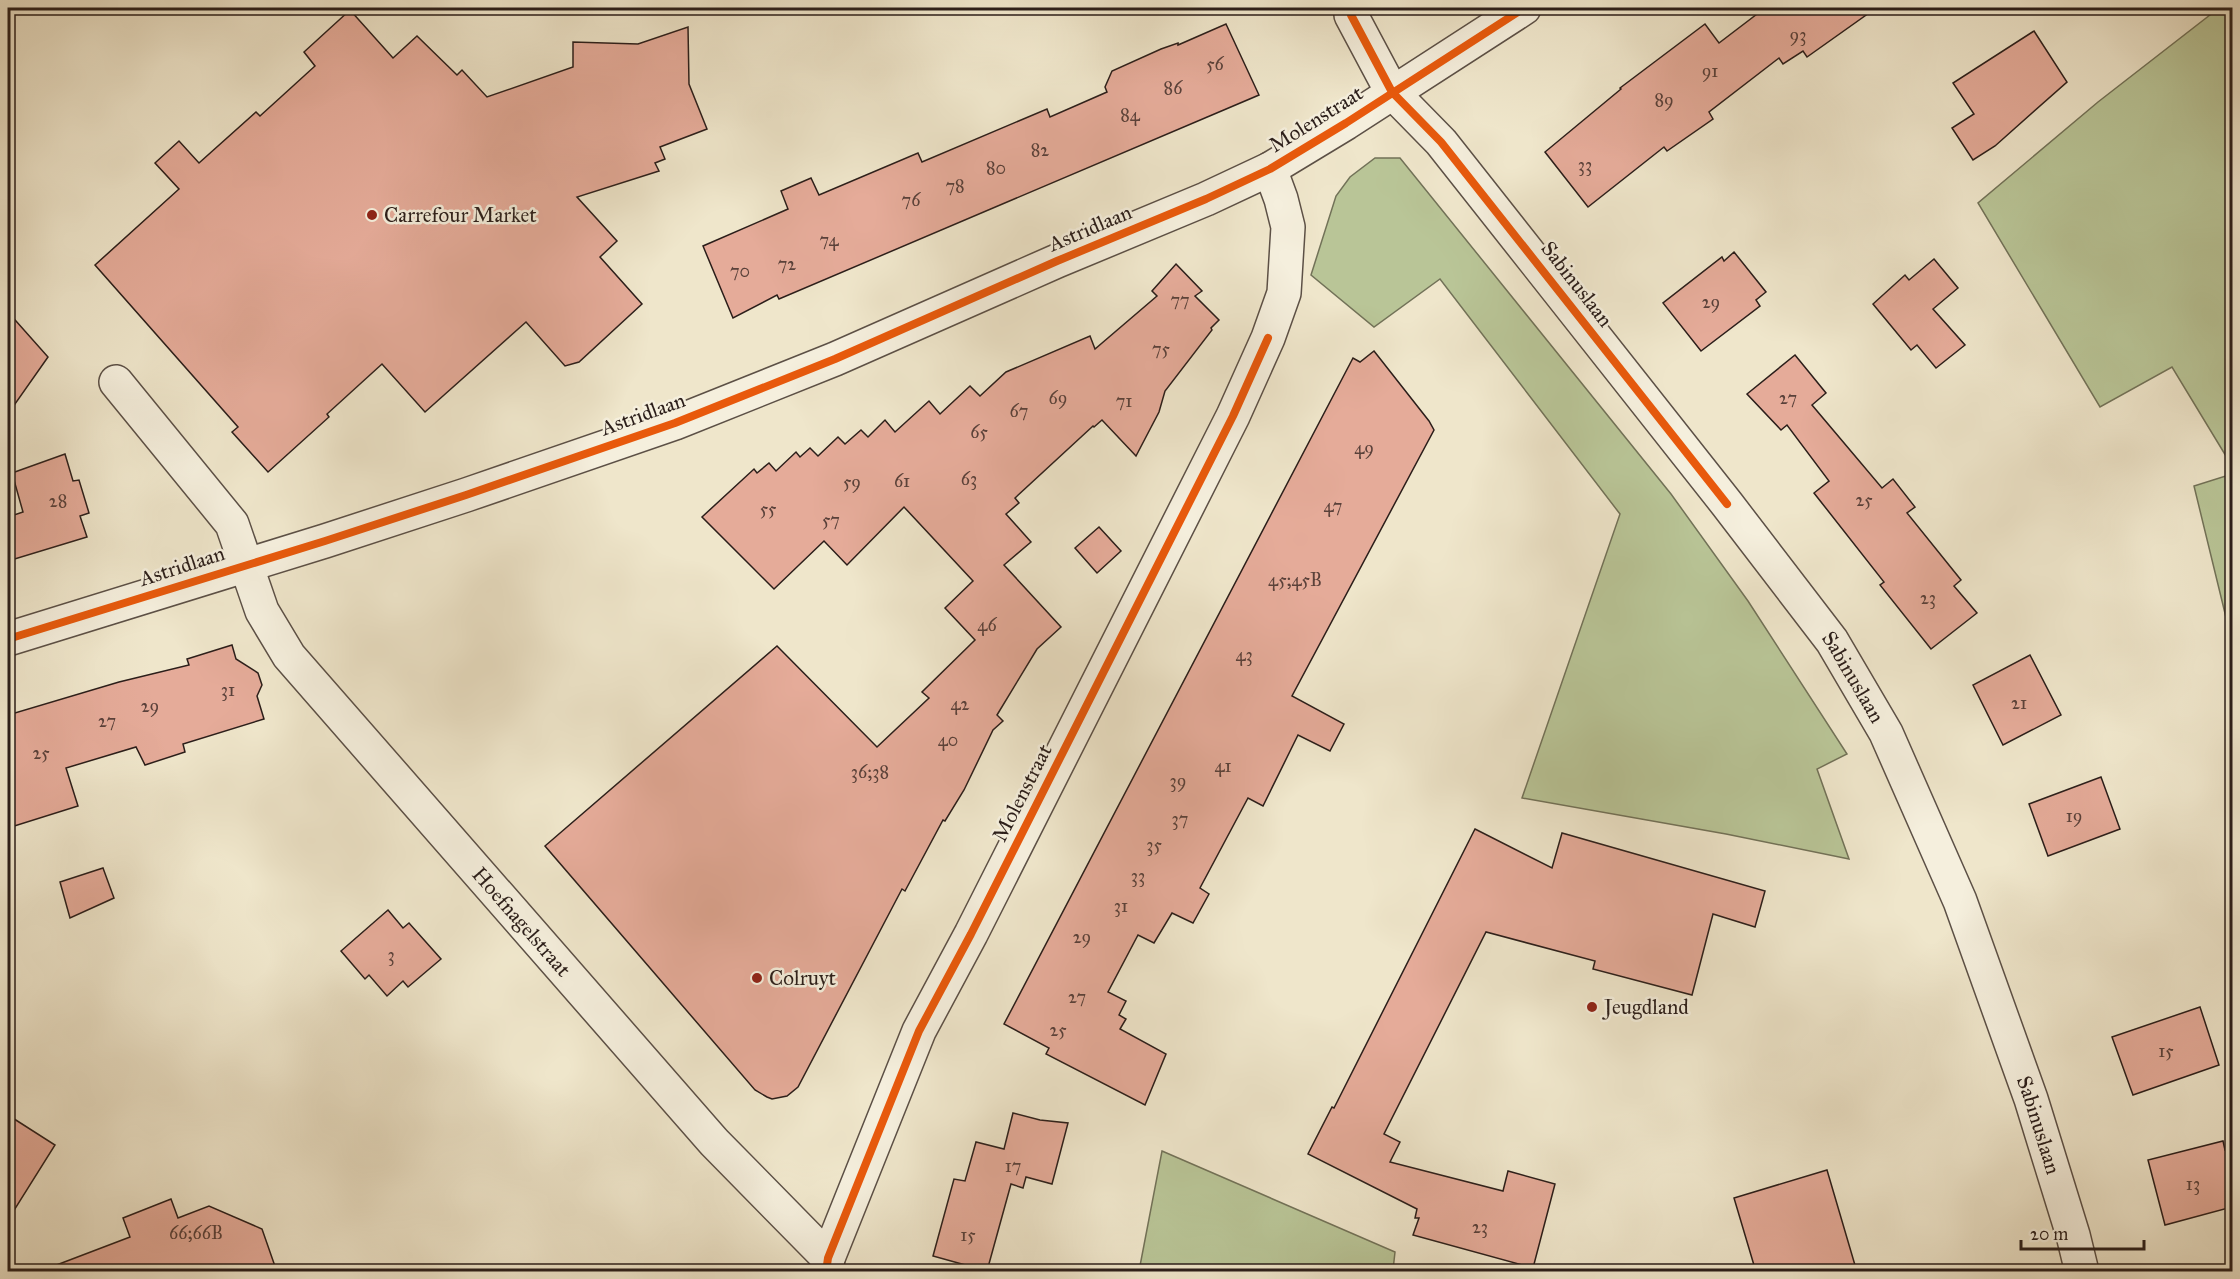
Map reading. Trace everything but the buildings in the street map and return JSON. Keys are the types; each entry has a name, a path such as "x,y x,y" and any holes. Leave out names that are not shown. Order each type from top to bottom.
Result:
{"street":[{"name":"Molenstraat","path":"827,1265 919,1031 977,923 1233,416 1268,338 1284,293 1288,227 1270,169 1392,92 1351,15 1351,8"},
{"path":"1392,92 1524,8"},
{"name":"Sabinuslaan","path":"1392,92 1441,142 1727,504 1832,641 1880,723 1960,901 2031,1100 2082,1272"},
{"name":"Astridlaan","path":"8,639 444,502 675,423 834,359 1057,261 1206,199 1270,169"},
{"name":"Hoefnagelstraat","path":"116,382 231,524 262,610 289,656 714,1142 827,1265"}],"green space":[{"path":"2219,8 2232,8 2232,466 2172,367 2100,407 1978,203 2098,102"},
{"path":"1375,158 1400,158 1671,494 1748,601 1847,754 1817,769 1849,859 1726,834 1522,798 1620,514 1440,279 1374,327 1311,275 1336,196 1350,177"},
{"path":"2232,474 2232,642 2194,486"},
{"path":"1162,1151 1395,1252 1393,1270 1396,1271 1139,1271"}],"cycle path":[{"path":"1351,8 1351,15 1392,92 1441,142 1727,504"},
{"path":"8,639 466,495 675,423 835,359 1057,261 1206,199 1270,169 1346,123 1524,8"},
{"path":"826,1272 828,1258 919,1031 971,934 1233,416 1268,338"}],"place":[{"name":"Carrefour Market","path":"372,215"},
{"name":"Colruyt","path":"757,978"},
{"name":"Jeugdland","path":"1592,1007"}]}
